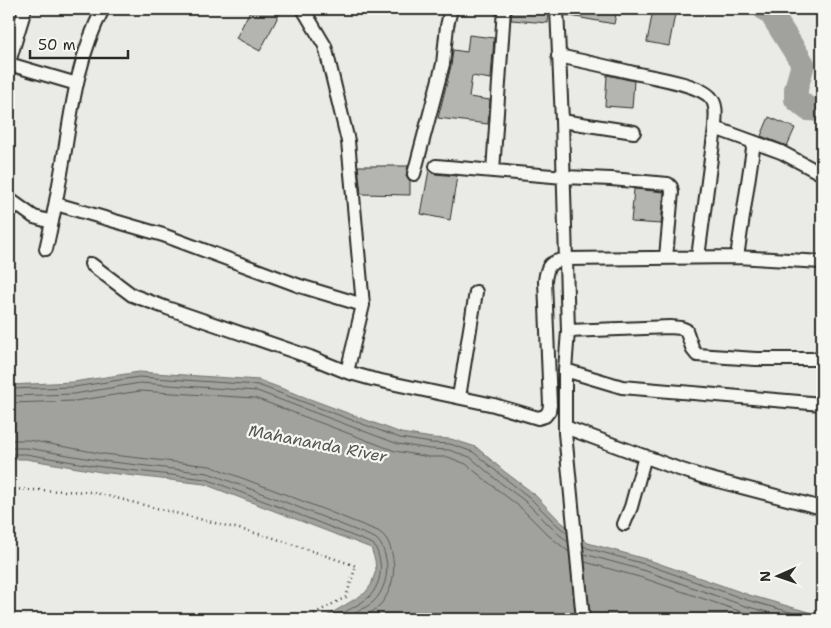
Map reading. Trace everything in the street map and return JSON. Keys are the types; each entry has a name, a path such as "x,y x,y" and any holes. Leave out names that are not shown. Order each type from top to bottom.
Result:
{"street":[{"path":"25,9 9,63 77,84"},
{"path":"46,249 56,204 77,84 88,46 103,9"},
{"path":"303,9 325,46 348,141 363,305 346,372"},
{"path":"414,174 443,64 447,26 451,9"},
{"path":"493,170 504,9"},
{"path":"557,9 568,331 565,370 565,433 583,619"},
{"path":"558,56 678,82 704,91 711,98 715,105 715,128 698,257"},
{"path":"562,121 634,132"},
{"path":"715,128 781,152 822,174"},
{"path":"736,257 754,142"},
{"path":"436,166 668,184 672,192 666,257"},
{"path":"9,199 34,217 52,222"},
{"path":"56,204 163,235 300,286 363,305"},
{"path":"91,264 132,295 310,357 346,372 494,405 538,418 545,416 549,411 550,405 544,281 548,266 555,261 566,259 736,257 822,262"},
{"path":"460,397 476,292"},
{"path":"568,331 681,328 686,330 693,350 697,355 756,359 822,359"},
{"path":"565,370 622,387 822,404"},
{"path":"565,433 645,456 707,478 822,508"},
{"path":"624,524 631,507 645,456"}],"path":[{"path":"9,489 92,492 271,537 356,566 346,598 304,619"}],"water":[{"name":"Mahananda River","path":"139,372 259,380 401,433 451,439 476,447 533,493 560,521 588,543 649,560 749,595 822,616 822,619 322,619 365,593 371,585 376,570 371,548 204,484 101,472 26,459 9,459 9,385 73,382"}],"building":[{"path":"251,9 282,9 260,51 236,38"},
{"path":"512,9 549,9 548,23 511,20"},
{"path":"565,9 617,9 614,24 565,15"},
{"path":"653,10 675,14 669,46 647,42"},
{"path":"469,35 494,38 491,79 472,76 469,97 490,100 488,124 438,118 453,50 467,52"},
{"path":"607,75 634,81 632,108 605,106"},
{"path":"769,117 795,128 787,146 761,136"},
{"path":"358,166 408,166 406,176 410,181 410,195 361,194"},
{"path":"429,170 435,174 457,176 450,220 421,214"},
{"path":"634,189 664,192 661,224 631,222"}],"waterway":[{"path":"765,9 772,15 803,64 796,89 796,99 808,109 822,110"}]}
